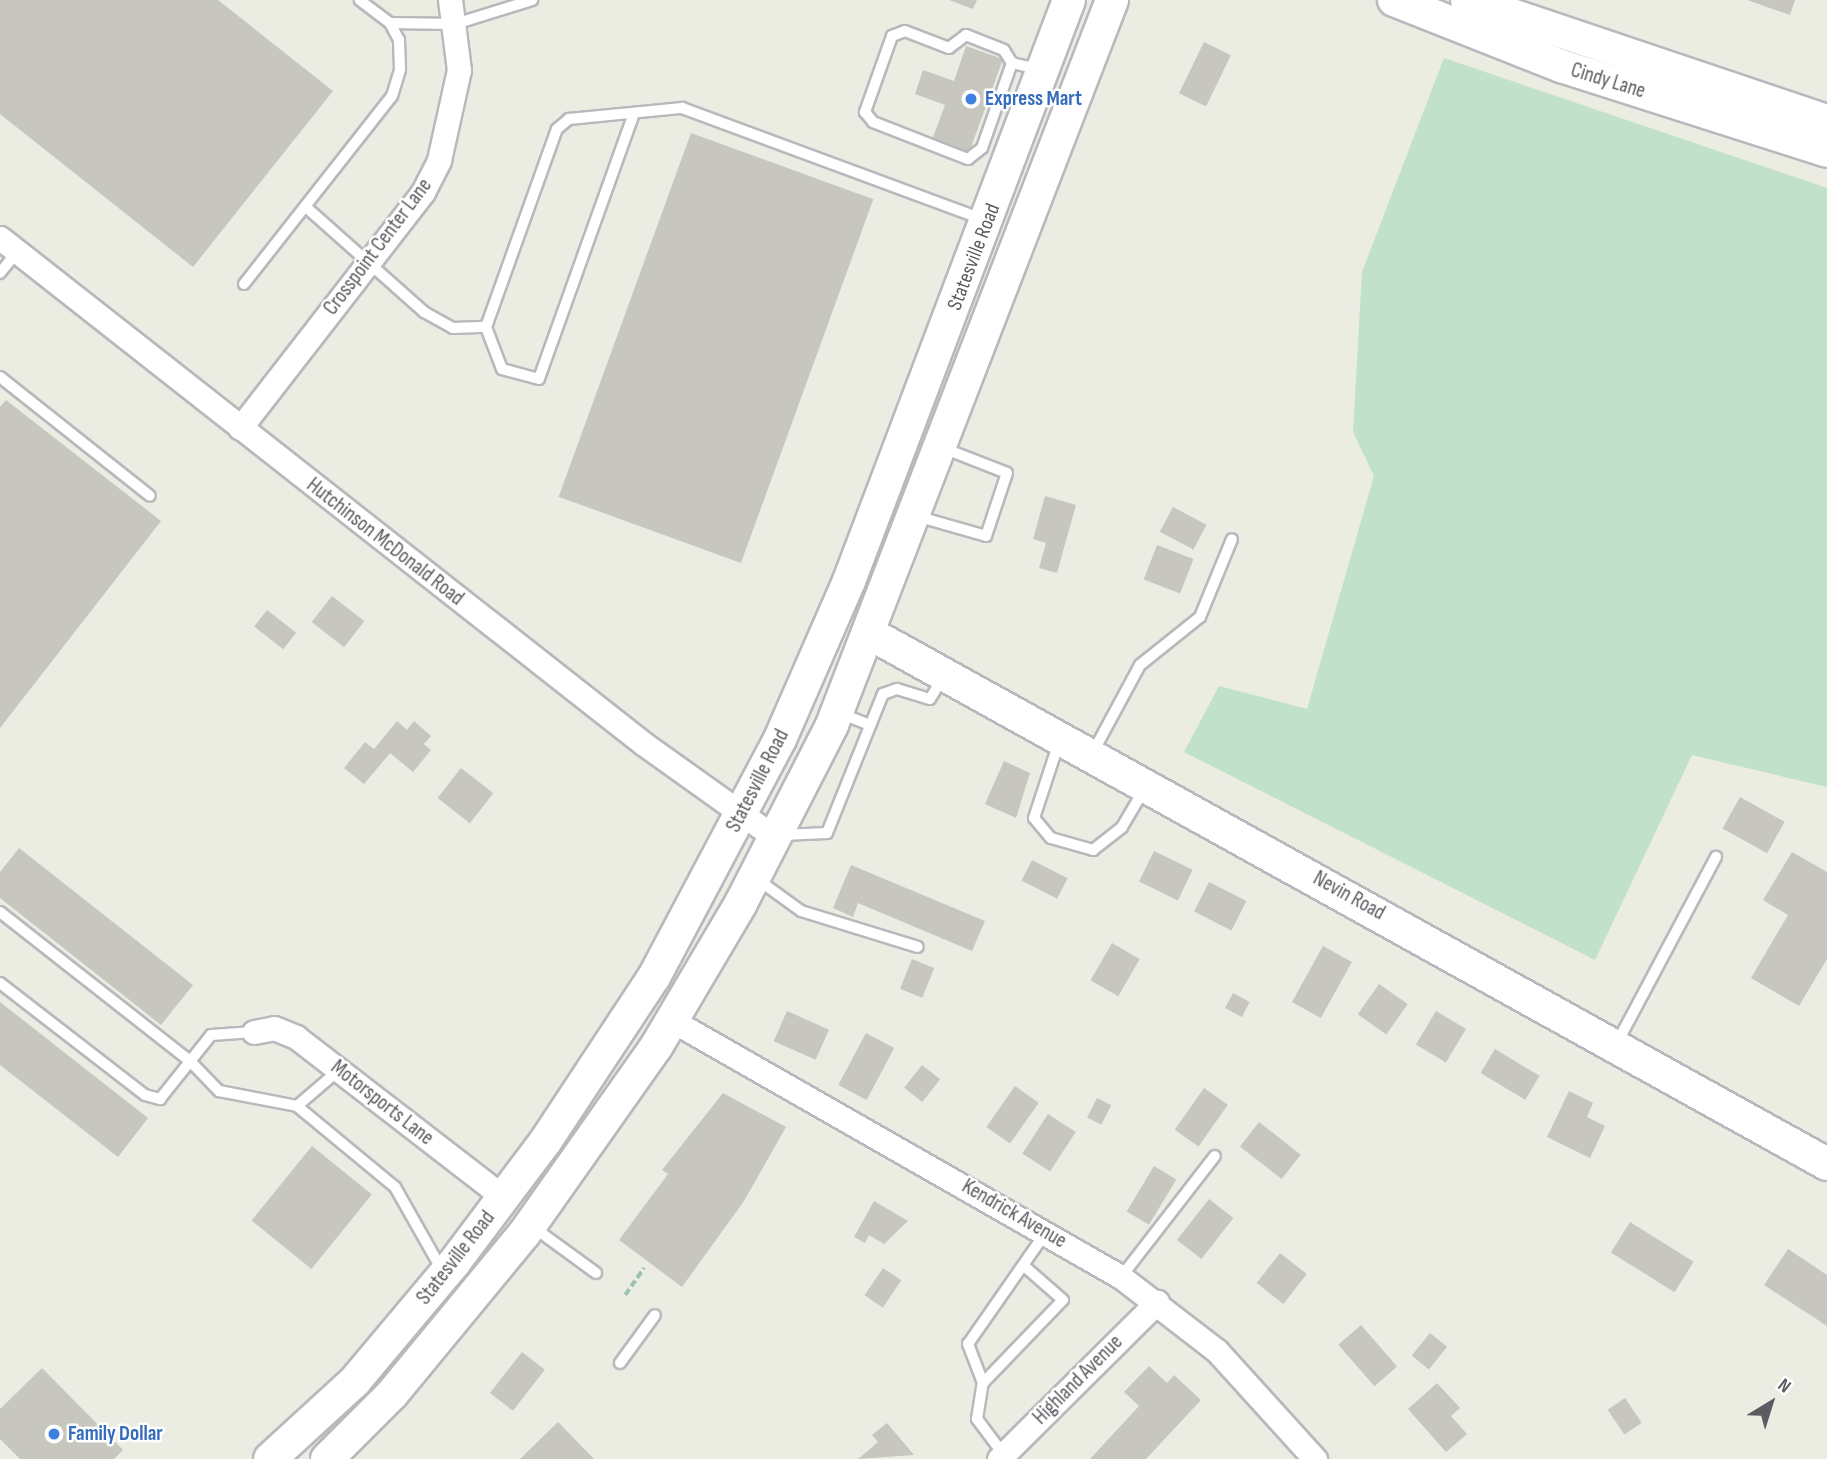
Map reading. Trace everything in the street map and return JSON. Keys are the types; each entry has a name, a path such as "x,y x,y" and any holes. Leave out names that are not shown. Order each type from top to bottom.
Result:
{"main road":[{"name":"Statesville Road","path":"270,1459 355,1381 444,1275 503,1196 616,1041 741,815 849,581 1045,71 1069,0"},
{"name":"Statesville Road","path":"327,1459 400,1385 530,1225 673,1021 755,878 837,712 1111,0"},
{"name":"Cindy Lane","path":"1394,0 1561,66 1827,150"},
{"name":"Cindy Lane","path":"1467,0 1827,121"},
{"name":"Nevin Road","path":"869,633 1148,783 1826,1161"}],"street":[{"name":"Crosspoint Center Lane","path":"240,428 368,264 439,160 456,106 455,24 450,0"},
{"name":"Hutchinson McDonald Road","path":"9,245 240,428 741,815 776,838"},
{"name":"Kendrick Avenue","path":"673,1021 1046,1232 1157,1301 1217,1351 1315,1459"},
{"name":"Motorsports Lane","path":"254,1032 274,1028 296,1037 503,1196"},
{"name":"Highland Avenue","path":"1001,1457 1157,1301"}],"lane":[{"path":"244,284 307,208 392,96 400,69 399,40 390,23 360,0"},
{"path":"390,23 455,24 532,0"},
{"path":"1012,63 982,148 968,159 873,122 865,112 892,36 905,31 949,48 966,36 1004,50 1012,63 1045,71"},
{"path":"633,116 539,379 502,369 486,327 557,129 569,119 633,116 682,108 988,221"},
{"path":"982,148 1012,158"},
{"path":"307,208 368,264 453,328 486,327"},
{"path":"0,273 9,245"},
{"path":"0,377 150,496"},
{"path":"915,515 986,536 1007,473 941,446"},
{"path":"1092,754 1140,665 1200,617 1232,539"},
{"path":"776,838 796,831 827,833 870,725 890,688 930,699 945,674"},
{"path":"837,712 870,725"},
{"path":"1061,736 1034,818 1051,838 1093,850 1122,827 1148,783"},
{"path":"1616,1046 1716,857"},
{"path":"755,878 801,911 918,947"},
{"path":"0,912 190,1060 219,1091 297,1106 395,1187 444,1275"},
{"path":"0,983 145,1095 160,1099 211,1035 254,1032"},
{"path":"297,1106 339,1070"},
{"path":"1121,1277 1215,1156"},
{"path":"530,1225 596,1273"},
{"path":"1001,1457 977,1419 983,1383 968,1343 1046,1232"},
{"path":"983,1383 1063,1300 1024,1266"},
{"path":"620,1363 655,1315"}],"path":[{"path":"625,1295 644,1268"}],"green space":[{"path":"1444,58 1827,188 1827,787 1692,755 1595,960 1184,752 1219,686 1307,709 1374,476 1353,432 1362,272"}],"building":[{"path":"0,0 218,0 333,91 193,267 0,114"},
{"path":"949,0 977,0 973,9"},
{"path":"1747,0 1795,0 1790,15"},
{"path":"1204,42 1231,55 1206,106 1179,93"},
{"path":"966,46 1003,59 969,153 932,140 945,105 915,94 923,70 954,81"},
{"path":"691,133 873,199 741,563 559,497"},
{"path":"6,400 161,521 0,728 0,407"},
{"path":"1045,496 1076,505 1057,573 1039,568 1046,543 1033,539"},
{"path":"1173,507 1207,525 1193,550 1160,532"},
{"path":"1157,545 1193,559 1180,594 1144,580"},
{"path":"332,596 364,621 344,647 312,622"},
{"path":"267,610 296,633 283,649 254,627"},
{"path":"397,721 407,730 414,721 431,736 424,744 431,750 413,772 390,753 364,784 344,768 365,742 374,749"},
{"path":"1004,761 1030,773 1016,818 985,804"},
{"path":"461,768 493,793 470,823 438,798"},
{"path":"1740,797 1785,822 1767,853 1723,828"},
{"path":"19,848 193,985 161,1025 0,898 0,872"},
{"path":"1154,851 1193,870 1178,900 1139,882"},
{"path":"1792,852 1827,872 1827,959 1799,1006 1751,978 1788,915 1763,900"},
{"path":"1032,860 1068,878 1057,899 1022,880"},
{"path":"851,865 985,921 972,951 858,903 853,917 833,908"},
{"path":"1209,882 1246,901 1231,930 1194,911"},
{"path":"1112,943 1140,959 1118,996 1090,980"},
{"path":"1323,946 1352,962 1321,1018 1292,1002"},
{"path":"912,959 934,968 922,998 900,989"},
{"path":"1379,984 1408,1004 1386,1034 1358,1014"},
{"path":"1233,993 1250,1002 1242,1017 1225,1008"},
{"path":"0,1002 148,1118 118,1157 0,1065"},
{"path":"787,1011 829,1030 816,1060 774,1041"},
{"path":"1436,1011 1466,1029 1446,1062 1416,1044"},
{"path":"866,1033 894,1048 867,1100 838,1085"},
{"path":"1495,1049 1540,1076 1525,1100 1481,1073"},
{"path":"922,1065 940,1079 922,1102 904,1088"},
{"path":"1015,1086 1039,1103 1010,1144 986,1127"},
{"path":"1204,1088 1228,1105 1199,1146 1175,1130"},
{"path":"1569,1091 1593,1103 1587,1117 1605,1126 1590,1158 1547,1137"},
{"path":"723,1093 786,1127 744,1201 682,1287 619,1240 668,1174 662,1170"},
{"path":"1097,1098 1111,1105 1101,1125 1087,1118"},
{"path":"1048,1114 1076,1132 1050,1171 1022,1153"},
{"path":"1259,1122 1301,1155 1282,1179 1240,1146"},
{"path":"312,1146 372,1194 311,1269 252,1221"},
{"path":"1154,1166 1176,1179 1149,1225 1127,1211"},
{"path":"1209,1199 1233,1218 1201,1259 1177,1240"},
{"path":"874,1201 908,1221 884,1244 869,1235 865,1243 854,1237"},
{"path":"1630,1222 1694,1262 1675,1292 1611,1253"},
{"path":"1788,1249 1827,1275 1827,1326 1764,1285"},
{"path":"1280,1253 1307,1274 1283,1304 1257,1283"},
{"path":"883,1268 901,1280 883,1308 865,1295"},
{"path":"1361,1325 1397,1367 1374,1386 1338,1345"},
{"path":"1430,1333 1447,1347 1429,1369 1412,1356"},
{"path":"522,1352 545,1370 513,1411 490,1393"},
{"path":"1149,1366 1167,1383 1174,1375 1201,1400 1146,1459 1090,1459 1139,1406 1124,1392"},
{"path":"42,1368 123,1450 114,1459 20,1459 0,1439 0,1409"},
{"path":"1437,1383 1460,1408 1451,1416 1467,1434 1446,1452 1408,1409"},
{"path":"1625,1398 1642,1423 1624,1435 1608,1410"},
{"path":"558,1422 594,1459 520,1459"},
{"path":"887,1423 914,1455 858,1459 878,1442 872,1435"}],"place":[{"name":"Express Mart","path":"971,99"},
{"name":"Family Dollar","path":"54,1434"}]}
